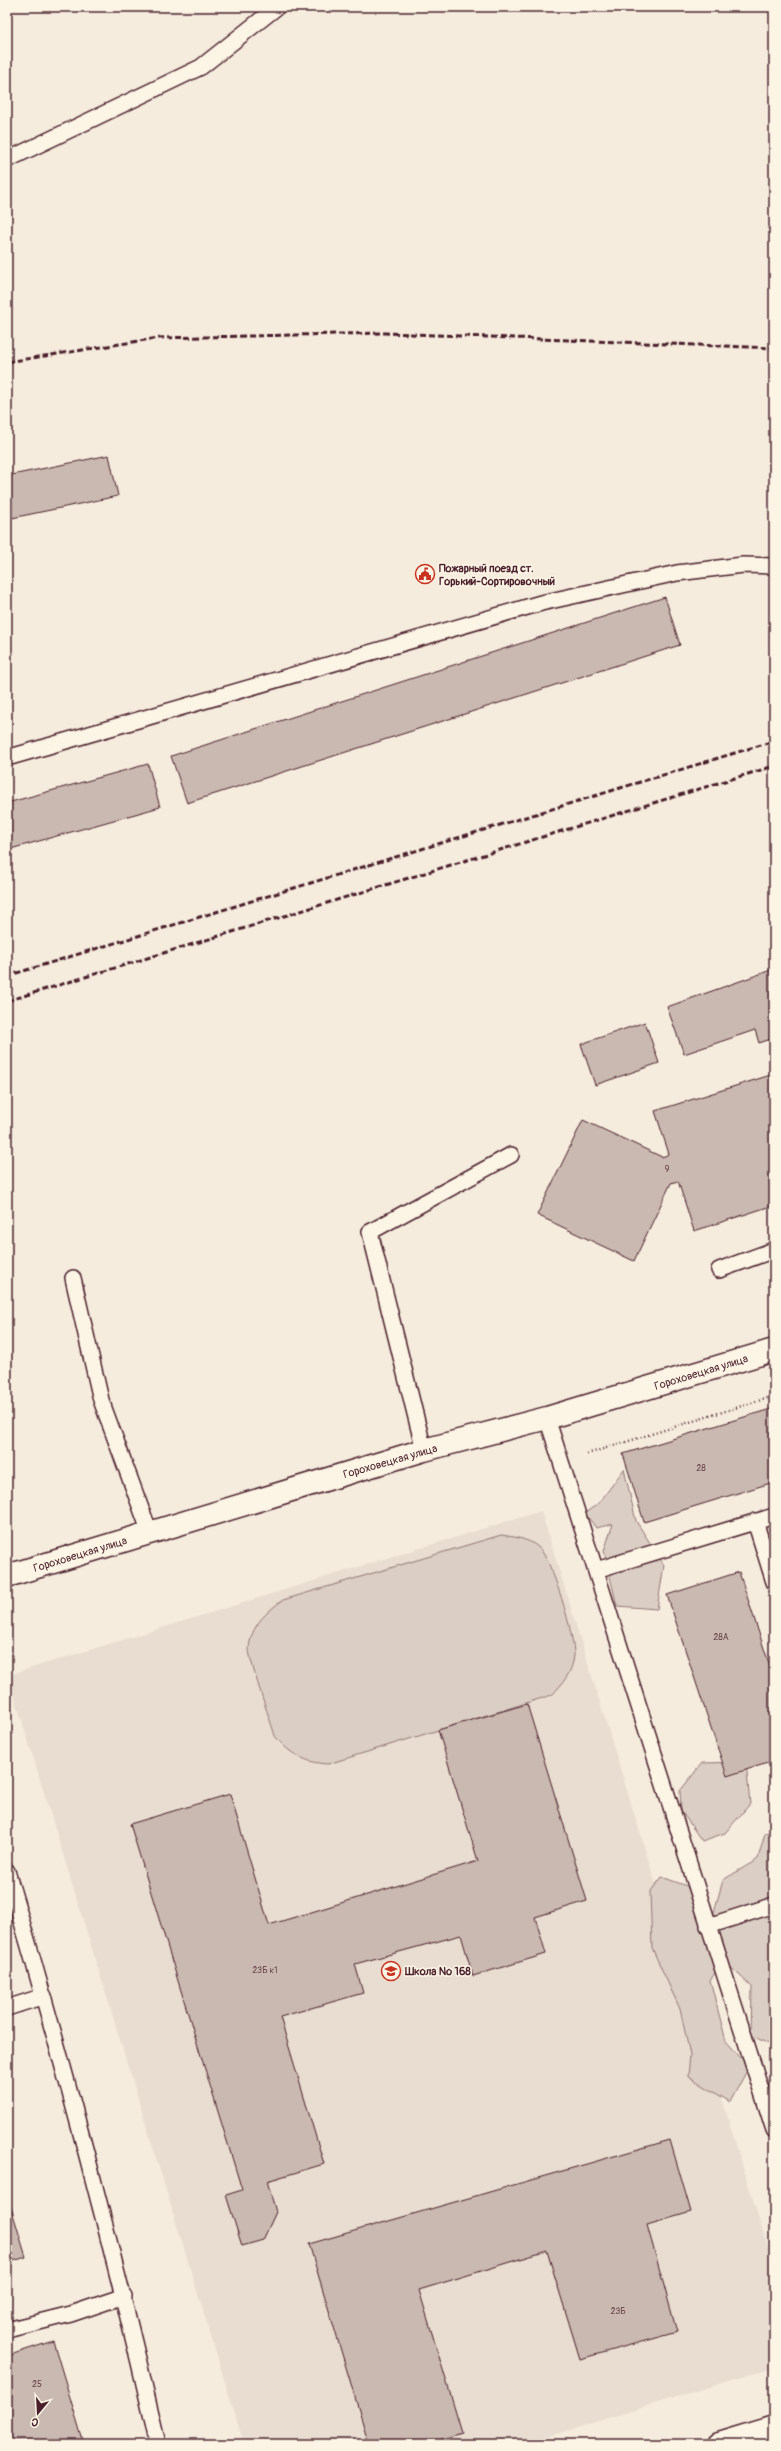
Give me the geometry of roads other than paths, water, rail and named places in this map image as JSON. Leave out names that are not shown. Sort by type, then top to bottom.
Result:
[{"type":"street","name":"Гороховецкая улица","points":[[7,1576],[424,1450],[546,1418],[774,1350]]},
{"type":"street","points":[[718,2444],[774,2427]]},
{"type":"lane","points":[[7,160],[201,67],[277,7]]},
{"type":"lane","points":[[7,758],[541,603],[677,573],[743,565],[774,566]]},
{"type":"lane","points":[[424,1450],[370,1232],[511,1155]]},
{"type":"lane","points":[[719,1270],[774,1250]]},
{"type":"lane","points":[[73,1278],[101,1400],[150,1533]]},
{"type":"lane","points":[[546,1418],[596,1570],[774,2130]]},
{"type":"lane","points":[[596,1570],[774,1516]]},
{"type":"lane","points":[[755,1521],[774,1582]]},
{"type":"lane","points":[[7,1871],[44,1996],[124,2296],[158,2444]]},
{"type":"lane","points":[[708,1926],[774,1905]]},
{"type":"lane","points":[[7,2008],[44,1996]]},
{"type":"lane","points":[[7,2330],[71,2314],[124,2296]]},
{"type":"railway","points":[[7,362],[158,338],[385,333],[774,348]]},
{"type":"railway","points":[[7,976],[774,741]]},
{"type":"railway","points":[[7,1001],[774,766]]},
{"type":"place","name":"Пожарный поезд ст. Горький-Сортировочный","points":[[425,574]]},
{"type":"place","name":"Школа № 168","points":[[391,1971]]}]
